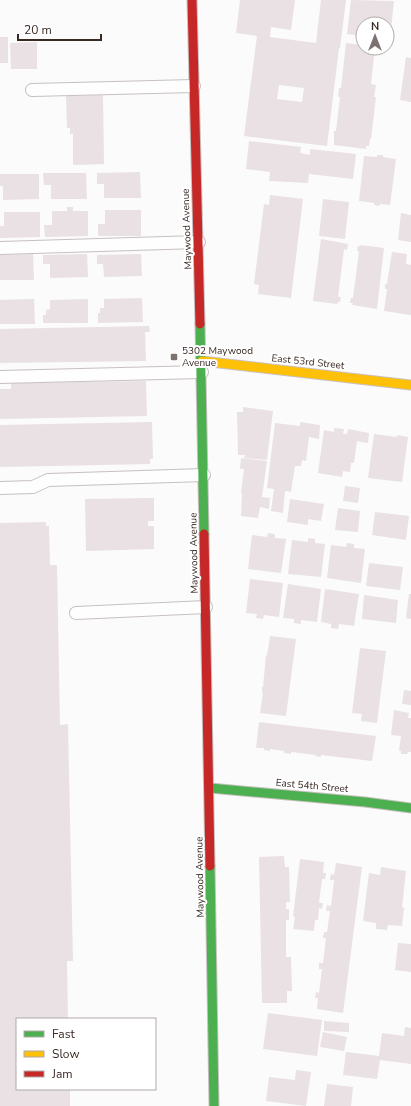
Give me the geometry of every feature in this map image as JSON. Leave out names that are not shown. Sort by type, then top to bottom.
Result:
[{"type":"street","name":"Maywood Avenue","points":[[192,0],[202,367],[214,1106]]},
{"type":"street","name":"East 53rd Street","points":[[202,367],[411,385]]},
{"type":"street","name":"East 54th Street","points":[[210,788],[365,802],[411,808]]},
{"type":"lane","points":[[32,90],[194,86]]},
{"type":"lane","points":[[0,248],[198,242]]},
{"type":"lane","points":[[0,377],[202,367]]},
{"type":"lane","points":[[0,488],[33,487],[48,480],[204,475]]},
{"type":"lane","points":[[76,613],[206,607]]},
{"type":"building","points":[[240,0],[295,0],[291,30],[271,27],[270,37],[316,43],[321,0],[346,0],[327,146],[244,136],[257,36],[236,33]],"holes":[[[279,85],[304,88],[302,102],[277,99]]]},
{"type":"building","points":[[351,0],[394,1],[392,16],[355,16],[355,35],[347,34]]},
{"type":"building","points":[[0,37],[8,37],[8,63],[0,63]]},
{"type":"building","points":[[37,42],[37,69],[11,69],[10,43]]},
{"type":"building","points":[[346,43],[355,44],[355,56],[374,56],[371,84],[376,85],[374,97],[376,97],[371,139],[370,138],[369,146],[366,146],[366,149],[334,145],[334,131],[336,131],[340,97],[338,97],[339,88],[341,88]]},
{"type":"building","points":[[406,57],[411,58],[411,102],[400,100]]},
{"type":"building","points":[[103,95],[104,164],[73,165],[73,134],[70,134],[70,128],[67,128],[66,96]]},
{"type":"building","points":[[249,141],[301,147],[300,153],[310,155],[310,149],[356,154],[353,179],[309,174],[308,183],[269,181],[270,172],[246,169]]},
{"type":"building","points":[[377,155],[383,155],[383,157],[396,159],[390,205],[380,204],[379,206],[374,205],[374,203],[359,201],[364,156],[377,157]]},
{"type":"building","points":[[140,172],[141,198],[104,198],[104,184],[97,184],[97,173]]},
{"type":"building","points":[[43,173],[86,173],[87,199],[51,199],[51,185],[44,185]]},
{"type":"building","points":[[0,174],[39,174],[39,199],[3,200],[3,186],[0,186]]},
{"type":"building","points":[[270,195],[303,199],[291,298],[258,294],[259,285],[254,284],[264,204],[269,205]]},
{"type":"building","points":[[323,199],[349,202],[345,239],[319,236]]},
{"type":"building","points":[[67,207],[73,207],[73,211],[88,211],[88,236],[45,237],[44,225],[52,225],[52,211],[67,211]]},
{"type":"building","points":[[105,210],[141,210],[141,236],[98,236],[98,224],[105,224]]},
{"type":"building","points":[[4,212],[40,212],[40,237],[0,238],[0,226],[4,226]]},
{"type":"building","points":[[401,213],[411,215],[411,242],[398,240]]},
{"type":"building","points":[[321,239],[348,244],[347,250],[344,249],[338,297],[341,297],[340,302],[337,304],[313,301]]},
{"type":"building","points":[[361,245],[384,248],[377,309],[352,305],[353,303],[350,303],[351,298],[353,298],[359,251],[357,251],[358,246]]},
{"type":"building","points":[[392,252],[407,254],[406,264],[411,265],[411,315],[384,311],[387,289],[385,289],[385,284],[387,284]]},
{"type":"building","points":[[33,254],[34,280],[0,280],[0,255]]},
{"type":"building","points":[[87,254],[88,277],[50,278],[50,264],[43,264],[43,255]]},
{"type":"building","points":[[141,254],[142,276],[104,277],[103,264],[97,264],[97,255]]},
{"type":"building","points":[[142,298],[143,322],[98,323],[98,313],[100,313],[100,308],[104,308],[104,299]]},
{"type":"building","points":[[34,299],[35,324],[0,324],[0,300]]},
{"type":"building","points":[[88,299],[88,323],[43,323],[43,315],[46,315],[46,310],[50,309],[50,300]]},
{"type":"building","points":[[149,326],[150,332],[145,332],[146,361],[0,363],[0,329]]},
{"type":"building","points":[[146,381],[147,416],[0,419],[0,389],[11,389],[11,383]]},
{"type":"building","points":[[243,407],[273,411],[267,460],[244,458],[245,455],[238,455],[237,412],[243,412]]},
{"type":"building","points":[[152,422],[153,459],[150,459],[150,464],[0,467],[0,425]]},
{"type":"building","points":[[300,422],[320,425],[319,439],[309,437],[306,461],[302,460],[301,466],[295,466],[291,492],[285,491],[283,513],[271,511],[274,489],[267,488],[275,423],[300,426]]},
{"type":"building","points":[[334,428],[344,429],[343,434],[347,434],[348,429],[369,433],[368,443],[357,441],[354,463],[351,463],[350,472],[343,471],[342,477],[318,473],[324,430],[334,432]]},
{"type":"building","points":[[374,434],[408,437],[402,482],[368,478]]},
{"type":"building","points":[[241,458],[267,461],[262,497],[270,498],[269,509],[260,507],[258,518],[241,516],[241,492],[244,469],[240,469]]},
{"type":"building","points":[[345,486],[360,488],[358,503],[343,501]]},
{"type":"building","points":[[154,498],[154,521],[148,521],[148,526],[154,526],[154,549],[86,551],[85,499]]},
{"type":"building","points":[[290,499],[324,504],[321,521],[308,519],[308,525],[287,522]]},
{"type":"building","points":[[338,508],[360,511],[358,532],[335,530]]},
{"type":"building","points":[[375,512],[409,516],[406,540],[372,535]]},
{"type":"building","points":[[46,522],[46,526],[49,526],[50,565],[57,565],[60,725],[68,724],[73,961],[67,961],[68,1018],[16,1018],[16,1090],[70,1090],[70,1106],[0,1106],[0,523]]},
{"type":"building","points":[[268,533],[275,534],[275,538],[286,539],[281,573],[248,569],[252,535],[267,537]]},
{"type":"building","points":[[308,538],[315,539],[315,543],[325,544],[321,577],[288,574],[292,540],[308,542]]},
{"type":"building","points":[[347,543],[354,544],[354,548],[365,549],[361,583],[327,578],[331,545],[346,547]]},
{"type":"building","points":[[369,563],[403,567],[400,590],[366,586]]},
{"type":"building","points":[[250,579],[283,583],[279,617],[264,615],[263,619],[256,618],[257,614],[246,613]]},
{"type":"building","points":[[288,584],[321,589],[317,622],[301,620],[301,624],[294,623],[294,619],[283,618]]},
{"type":"building","points":[[325,589],[359,594],[354,626],[339,624],[338,629],[331,628],[331,624],[321,622]]},
{"type":"building","points":[[409,594],[411,594],[411,619],[406,618]]},
{"type":"building","points":[[364,595],[398,600],[396,623],[362,619]]},
{"type":"building","points":[[270,636],[296,639],[286,716],[260,713],[266,655],[267,656]]},
{"type":"building","points":[[360,648],[386,651],[377,723],[361,721],[362,714],[352,713]]},
{"type":"building","points":[[404,690],[411,691],[411,705],[402,704]]},
{"type":"building","points":[[394,710],[409,713],[408,718],[411,718],[411,752],[408,752],[407,754],[401,754],[401,751],[399,751],[401,736],[391,735]]},
{"type":"building","points":[[259,722],[376,736],[372,761],[321,755],[321,757],[291,752],[291,754],[284,753],[284,751],[270,749],[270,751],[264,750],[264,748],[256,748]]},
{"type":"building","points":[[284,856],[285,867],[289,867],[290,902],[286,902],[286,909],[289,909],[289,920],[286,920],[286,957],[291,957],[292,991],[287,991],[287,1003],[262,1003],[259,857]]},
{"type":"building","points":[[300,859],[324,862],[323,873],[326,873],[325,879],[322,879],[319,903],[323,903],[322,909],[319,908],[318,920],[315,920],[314,931],[293,929],[295,917],[293,916]]},
{"type":"building","points":[[336,863],[362,867],[343,1013],[317,1009],[318,998],[315,998],[316,992],[319,993],[322,969],[319,969],[319,963],[323,963],[326,938],[323,938],[324,932],[327,932],[330,911],[326,911],[327,905],[331,906],[334,880],[330,880],[331,874],[334,875]]},
{"type":"building","points":[[381,867],[406,871],[402,907],[404,908],[402,926],[388,925],[387,930],[376,929],[376,923],[363,921],[369,873],[380,875]]},
{"type":"building","points":[[398,943],[411,944],[411,972],[395,970]]},
{"type":"building","points":[[268,1013],[322,1020],[317,1056],[263,1049]]},
{"type":"building","points":[[324,1021],[349,1023],[349,1032],[324,1031]]},
{"type":"building","points":[[405,1027],[411,1028],[411,1064],[380,1060],[377,1079],[343,1075],[346,1052],[379,1056],[382,1033],[404,1036]]},
{"type":"building","points":[[323,1032],[347,1037],[344,1051],[320,1047]]},
{"type":"building","points":[[296,1070],[311,1072],[306,1106],[266,1101],[269,1077],[295,1080]]},
{"type":"building","points":[[327,1084],[353,1087],[351,1106],[324,1106]]},
{"type":"traffic: fast","points":[[200,324],[204,534]]},
{"type":"traffic: fast","points":[[210,788],[365,802],[411,808]]},
{"type":"traffic: fast","points":[[210,866],[214,1106]]},
{"type":"traffic: slow","points":[[202,361],[411,385]]},
{"type":"traffic: jam","points":[[192,0],[200,324]]},
{"type":"traffic: jam","points":[[204,534],[210,866]]},
{"type":"place","name":"5302 Maywood Avenue","points":[[174,357]]}]
